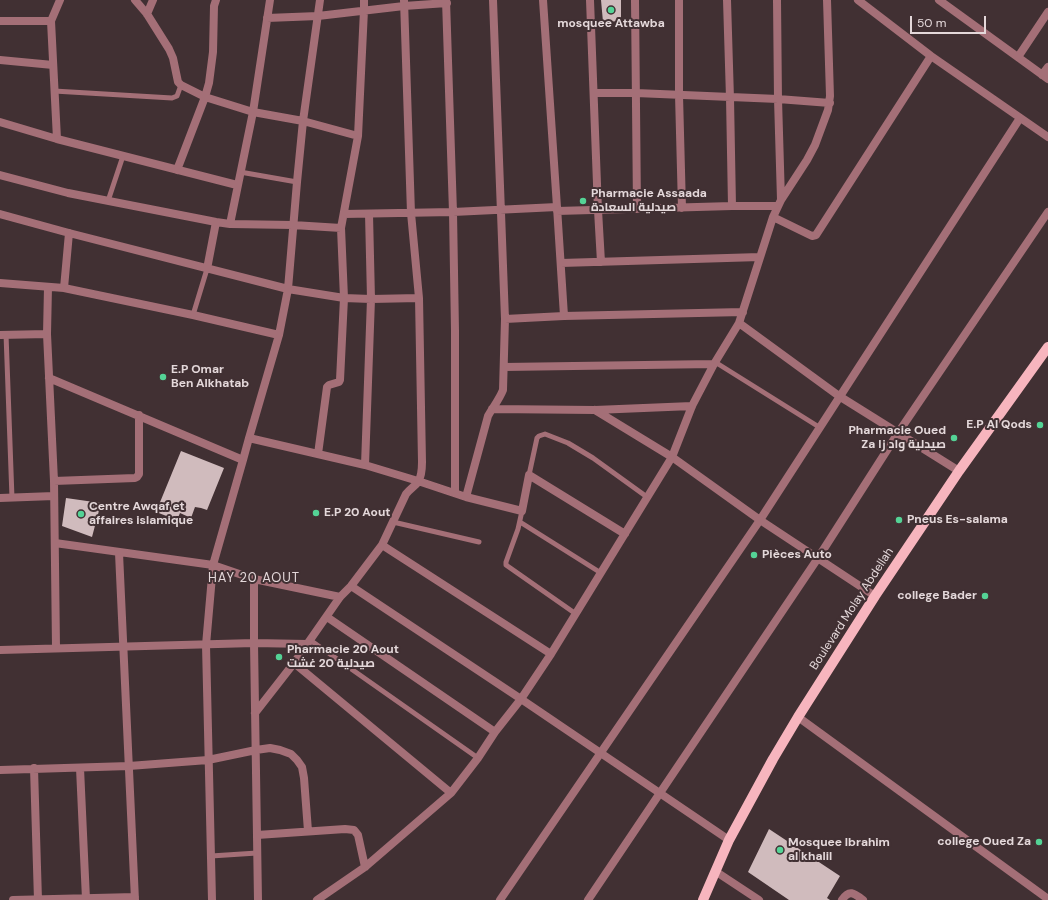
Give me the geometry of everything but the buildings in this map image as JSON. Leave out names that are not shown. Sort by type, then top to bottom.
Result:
[{"type":"main road","name":"Boulevard Molay Abdellah","points":[[703,900],[729,840],[772,759],[798,716],[875,596],[959,471],[1048,347]]},
{"type":"street","points":[[57,139],[51,21],[60,0]]},
{"type":"street","points":[[136,0],[147,14],[169,49],[178,82],[181,85],[205,97],[253,112],[303,121],[358,136]]},
{"type":"street","points":[[147,14],[153,0]]},
{"type":"street","points":[[177,170],[209,83],[212,66],[214,6],[216,0]]},
{"type":"street","points":[[230,224],[253,112],[266,18],[270,0]]},
{"type":"street","points":[[212,900],[206,645],[213,565],[279,335],[288,289],[303,121],[320,0]]},
{"type":"street","points":[[318,454],[327,386],[340,380],[344,298],[341,228],[358,136],[364,0]]},
{"type":"street","points":[[466,497],[486,423],[503,390],[505,319],[493,0]]},
{"type":"street","points":[[543,0],[564,316]]},
{"type":"street","points":[[590,0],[601,262]]},
{"type":"street","points":[[635,0],[638,209]]},
{"type":"street","points":[[680,0],[679,95],[682,208]]},
{"type":"street","points":[[727,0],[732,206]]},
{"type":"street","points":[[777,0],[780,203]]},
{"type":"street","points":[[317,900],[365,867],[451,793],[521,699],[551,654],[672,458],[692,406],[715,363],[740,323],[742,312],[773,217],[815,145],[830,103],[827,0]]},
{"type":"street","points":[[858,0],[931,56],[1048,137]]},
{"type":"street","points":[[939,0],[1045,77],[1048,66]]},
{"type":"street","points":[[266,18],[318,16],[404,3],[446,1],[453,212],[455,493]]},
{"type":"street","points":[[255,713],[294,663],[340,597],[351,586],[382,544],[406,494],[418,481],[422,471],[419,298],[411,212],[404,3]]},
{"type":"street","points":[[1018,57],[1048,12]]},
{"type":"street","points":[[0,21],[51,21]]},
{"type":"street","points":[[773,217],[812,236],[816,235],[931,56]]},
{"type":"street","points":[[0,60],[53,65]]},
{"type":"street","points":[[594,93],[636,93],[778,99],[830,103]]},
{"type":"street","points":[[500,900],[760,520],[1020,118]]},
{"type":"street","points":[[0,122],[57,139],[237,185]]},
{"type":"street","points":[[0,175],[68,193],[216,222],[230,224],[294,225],[341,228]]},
{"type":"street","points":[[344,214],[557,209],[598,210],[682,208],[780,203]]},
{"type":"street","points":[[588,900],[818,558],[898,433],[1048,212]]},
{"type":"street","points":[[0,214],[288,289],[344,298],[419,298]]},
{"type":"street","points":[[364,465],[371,299],[369,214]]},
{"type":"street","points":[[207,268],[216,222]]},
{"type":"street","points":[[64,288],[69,233]]},
{"type":"street","points":[[561,264],[760,258]]},
{"type":"street","points":[[0,283],[64,288],[279,335]]},
{"type":"street","points":[[48,287],[47,334],[54,482],[56,648]]},
{"type":"street","points":[[505,319],[564,316],[742,312]]},
{"type":"street","points":[[740,323],[839,396],[959,471]]},
{"type":"street","points":[[3,334],[47,334]]},
{"type":"street","points":[[504,367],[715,363]]},
{"type":"street","points":[[49,378],[244,460]]},
{"type":"street","points":[[492,409],[594,410],[692,406]]},
{"type":"street","points":[[594,410],[672,458],[760,520],[875,596]]},
{"type":"street","points":[[54,482],[137,477],[139,474],[139,415]]},
{"type":"street","points":[[249,438],[364,465],[466,497],[522,512],[529,475],[624,534]]},
{"type":"street","points":[[0,498],[54,496]]},
{"type":"street","points":[[55,543],[213,565],[254,579],[340,597]]},
{"type":"street","points":[[382,544],[551,654]]},
{"type":"street","points":[[13,900],[135,899],[119,552]]},
{"type":"street","points":[[254,579],[258,900]]},
{"type":"street","points":[[351,586],[601,752],[729,840]]},
{"type":"street","points":[[327,617],[495,732]]},
{"type":"street","points":[[0,650],[308,642]]},
{"type":"street","points":[[294,663],[451,793]]},
{"type":"street","points":[[798,716],[1048,899]]},
{"type":"street","points":[[0,770],[129,766],[208,760],[270,748],[291,754],[302,767],[308,831]]},
{"type":"street","points":[[34,768],[38,900]]},
{"type":"street","points":[[80,768],[86,899]]},
{"type":"street","points":[[257,835],[345,828],[354,830],[358,835],[365,867]]},
{"type":"street","points":[[715,871],[759,900]]},
{"type":"street","points":[[842,900],[845,894],[849,893],[855,894],[863,900]]},
{"type":"lane","points":[[54,91],[172,98],[177,96],[181,85]]},
{"type":"lane","points":[[108,201],[123,156]]},
{"type":"lane","points":[[240,172],[297,182]]},
{"type":"lane","points":[[193,315],[207,268]]},
{"type":"lane","points":[[3,334],[12,498]]},
{"type":"lane","points":[[715,363],[819,427]]},
{"type":"lane","points":[[529,475],[537,438],[546,434],[568,443],[593,458],[648,497]]},
{"type":"lane","points":[[522,512],[506,565],[576,614]]},
{"type":"lane","points":[[393,522],[479,542]]},
{"type":"lane","points":[[520,522],[601,573]]},
{"type":"lane","points":[[308,642],[478,758]]},
{"type":"lane","points":[[211,856],[257,853]]},
{"type":"place","name":"mosquee Attawba","points":[[611,10]]},
{"type":"place","name":"Pharmacie Assaada صيدلية السعادة","points":[[583,201]]},
{"type":"place","name":"E.P Omar Ben Alkhatab","points":[[163,377]]},
{"type":"place","name":"E.P Al Qods","points":[[1040,425]]},
{"type":"place","name":"Pharmacie Oued Za صيدلية واد زا","points":[[954,438]]},
{"type":"place","name":"E.P 20 Aout","points":[[316,513]]},
{"type":"place","name":"Centre Awqaf et affaires islamique","points":[[81,514]]},
{"type":"place","name":"Pneus Es-salama","points":[[899,520]]},
{"type":"place","name":"Pièces Auto","points":[[754,555]]},
{"type":"place","name":"college Bader","points":[[985,596]]},
{"type":"place","name":"Pharmacie 20 Aout صيدلية 20 غشت","points":[[279,657]]},
{"type":"place","name":"college Oued Za","points":[[1039,842]]},
{"type":"place","name":"Mosquee Ibrahim al khalil","points":[[780,850]]},
{"type":"district","name":"HAY 20 AOUT","points":[[254,579]]}]
